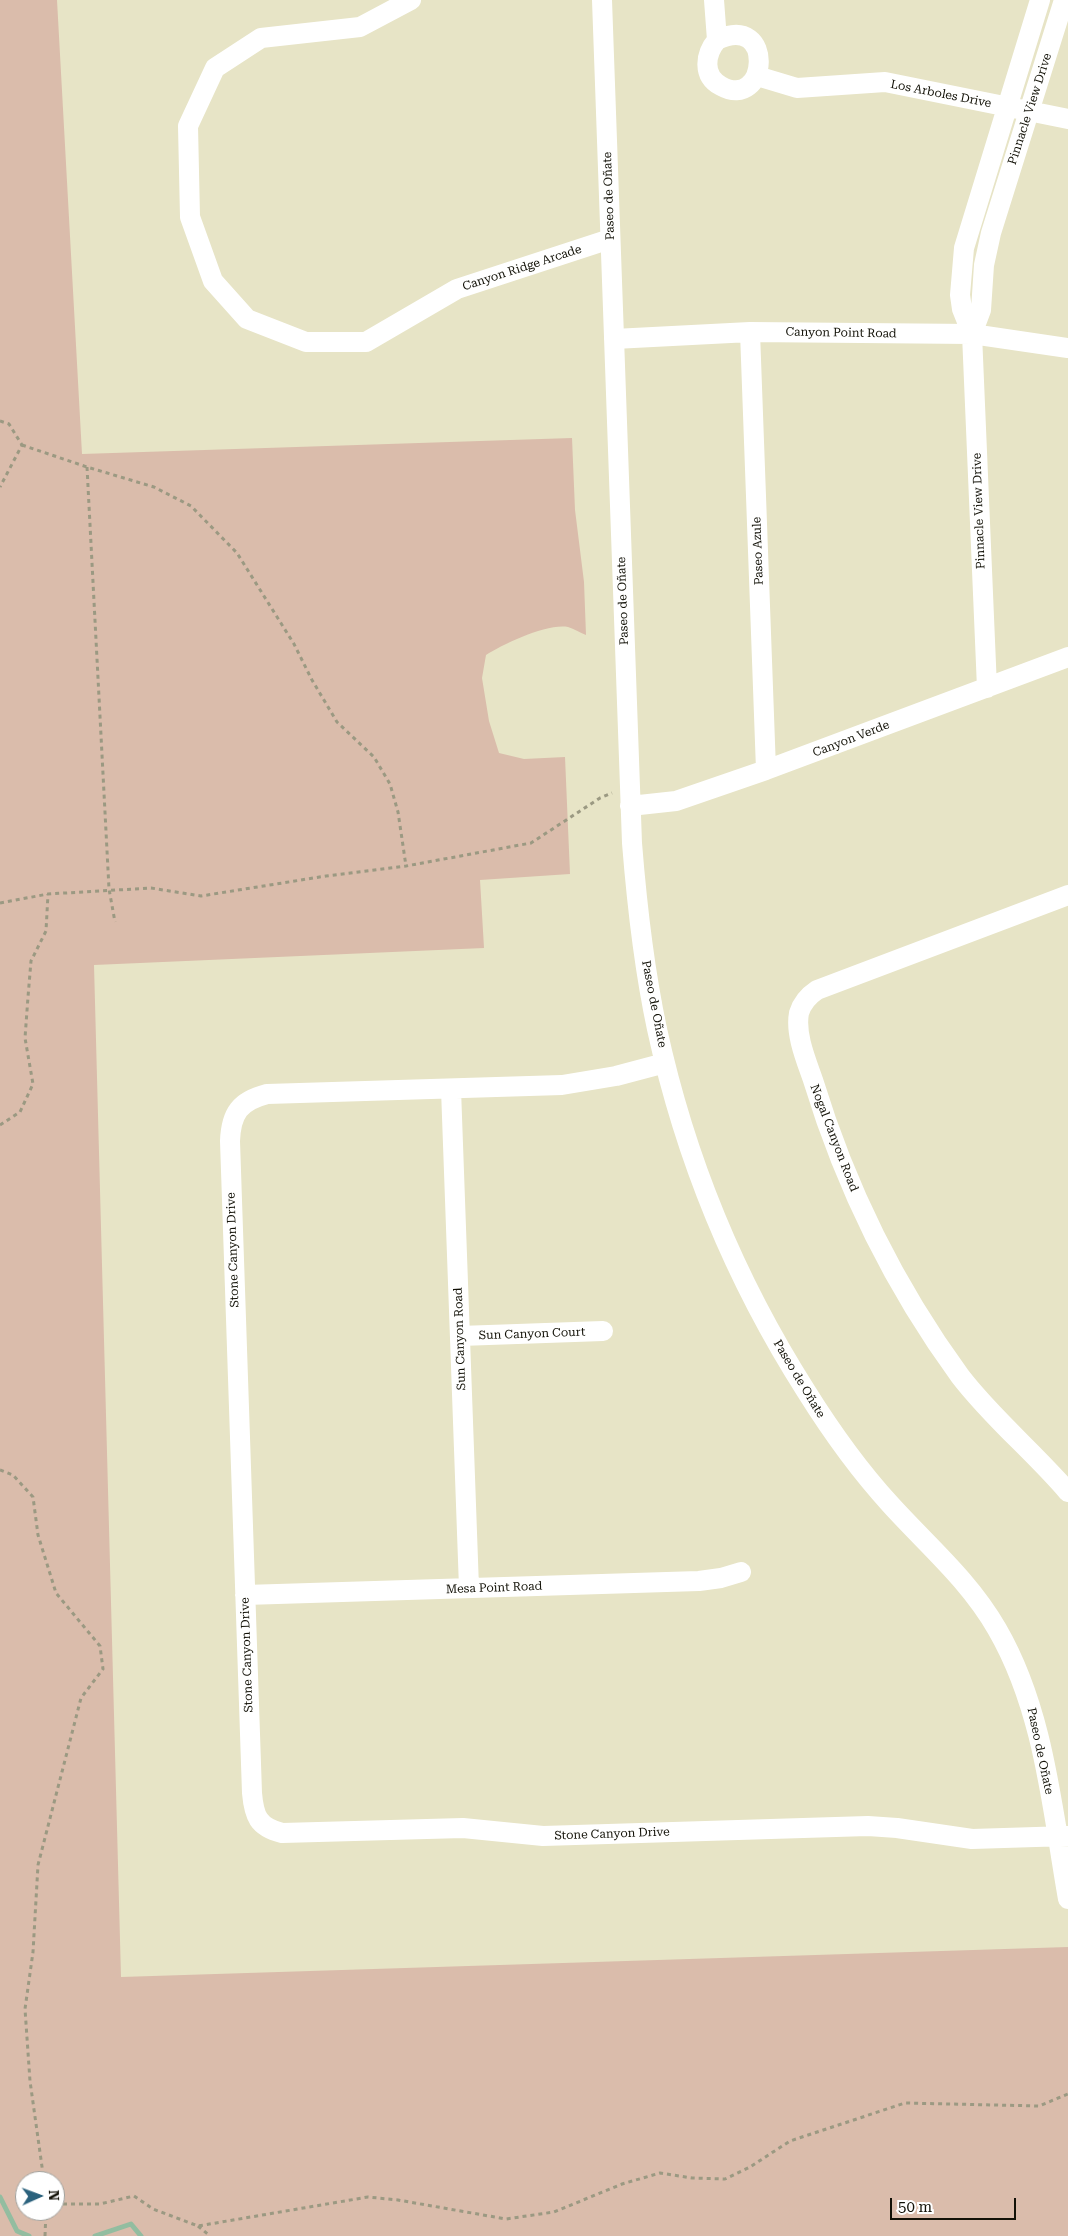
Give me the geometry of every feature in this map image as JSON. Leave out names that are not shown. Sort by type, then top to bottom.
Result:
[{"type":"street","name":"Canyon Ridge Arcade","points":[[412,0],[360,27],[261,38],[215,68],[188,126],[190,217],[212,281],[247,319],[306,342],[366,342],[457,289],[610,239]]},
{"type":"street","name":"Paseo de Oñate","points":[[602,0],[630,806],[642,940],[652,1002],[666,1063],[685,1132],[717,1219],[742,1276],[788,1362],[851,1458],[890,1505],[970,1588],[996,1626],[1008,1649],[1026,1693],[1038,1731],[1063,1836],[1068,1899]]},
{"type":"street","points":[[714,0],[717,40]]},
{"type":"street","name":"Pinnacle View Drive","points":[[986,688],[972,334],[962,309],[960,295],[964,248],[1040,0]]},
{"type":"street","name":"Pinnacle View Drive","points":[[972,334],[981,310],[984,265],[991,233],[1064,0]]},
{"type":"street","points":[[737,35],[747,39],[755,46],[760,55],[761,66],[757,76],[750,84],[741,89],[730,89],[720,86],[712,79],[707,69],[707,58],[710,48],[717,40],[737,35]]},
{"type":"street","name":"Los Arboles Drive","points":[[757,76],[797,88],[885,82],[1068,119]]},
{"type":"street","name":"Canyon Point Road","points":[[614,339],[750,332],[972,334],[1068,348]]},
{"type":"street","name":"Paseo Azule","points":[[750,332],[766,770]]},
{"type":"street","name":"Canyon Verde","points":[[630,806],[676,801],[766,770],[1068,657]]},
{"type":"street","name":"Nogal Canyon Road","points":[[1068,895],[824,987],[810,994],[805,1000],[801,1007],[798,1023],[817,1095],[846,1172],[873,1232],[912,1304],[945,1354],[978,1398],[1068,1492]]},
{"type":"street","name":"Stone Canyon Drive","points":[[666,1063],[579,1083],[452,1089],[267,1094],[246,1101],[238,1109],[234,1118],[230,1141],[245,1595],[253,1805],[262,1825],[271,1830],[297,1833],[463,1828],[543,1836],[868,1826],[897,1828],[972,1839],[1063,1836]]},
{"type":"street","name":"Sun Canyon Road","points":[[452,1089],[469,1588]]},
{"type":"street","name":"Sun Canyon Court","points":[[460,1336],[603,1332]]},
{"type":"street","name":"Mesa Point Road","points":[[245,1595],[699,1581],[721,1578],[741,1572]]},
{"type":"path","points":[[0,421],[9,424],[22,445],[87,468],[154,487],[191,506],[238,553],[294,644],[312,680],[337,722],[374,757],[390,784],[398,812],[406,866]]},
{"type":"path","points":[[0,487],[22,445]]},
{"type":"path","points":[[87,468],[109,889],[115,922]]},
{"type":"path","points":[[0,903],[48,894],[109,889],[151,888],[201,896],[326,876],[406,866],[531,843],[600,798],[629,786]]},
{"type":"path","points":[[0,1125],[20,1112],[33,1084],[26,1038],[28,997],[32,961],[46,931],[48,894]]},
{"type":"path","points":[[0,1470],[13,1476],[32,1497],[38,1535],[56,1593],[100,1646],[103,1669],[81,1698],[38,1865],[33,1952],[25,2010],[30,2081],[43,2171]]},
{"type":"path","points":[[198,2226],[368,2197],[398,2200],[506,2219],[554,2212],[622,2184],[660,2173],[692,2178],[725,2179],[750,2167],[790,2141],[905,2103],[1039,2106],[1068,2094]]},
{"type":"path","points":[[65,2204],[100,2204],[134,2196],[153,2209],[198,2226],[210,2236]]},
{"type":"path","points":[[45,2236],[46,2221]]},
{"type":"shaded area","points":[[0,0],[57,0],[82,454],[572,438],[575,510],[584,582],[586,635],[568,627],[549,628],[514,640],[486,655],[482,678],[489,721],[499,753],[524,759],[565,757],[570,874],[480,880],[484,948],[94,965],[121,1977],[1068,1947],[1068,2236],[0,2236]]},
{"type":"waterway","points":[[0,2197],[17,2231],[29,2236]]},
{"type":"waterway","points":[[95,2236],[131,2224],[141,2236]]}]
